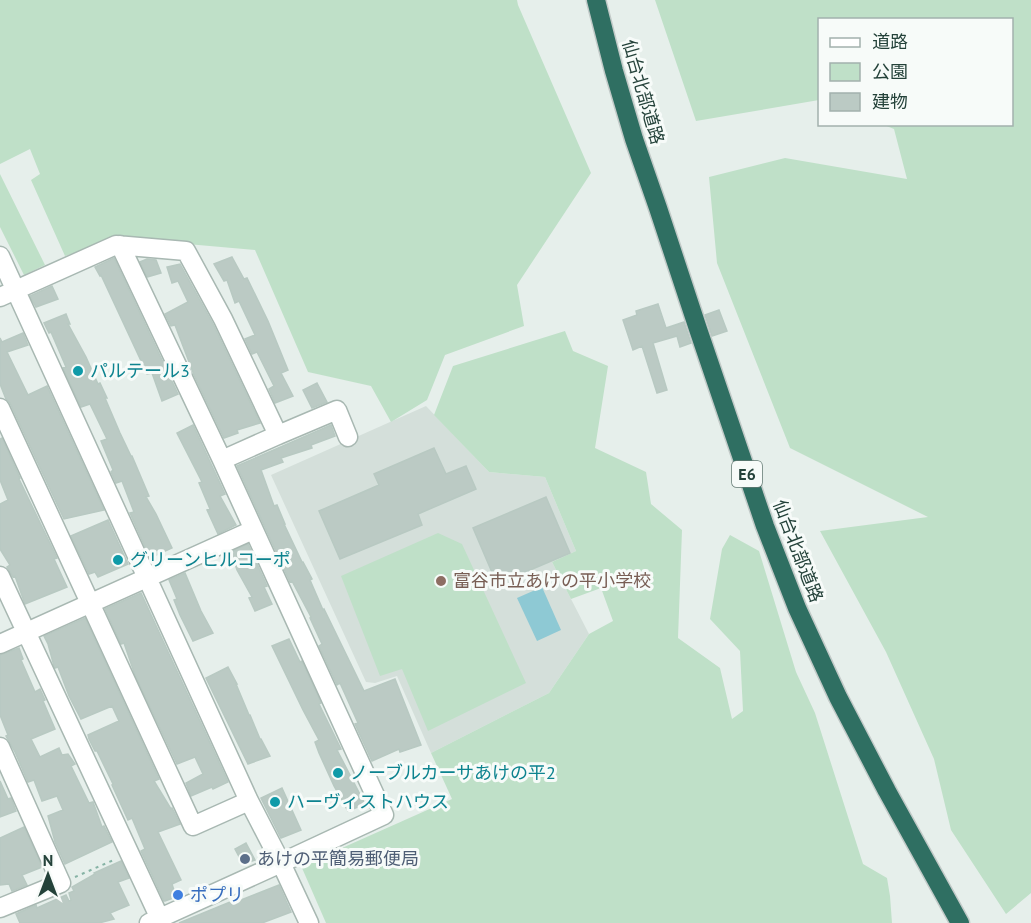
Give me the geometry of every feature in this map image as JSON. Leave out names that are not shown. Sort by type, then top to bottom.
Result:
[{"type":"highway","name":"仙台北部道路","points":[[596,0],[634,140],[765,526],[797,608],[838,697],[886,791],[960,923]]},
{"type":"street","points":[[8,293],[116,245],[186,251],[223,319],[278,435]]},
{"type":"street","points":[[0,576],[129,853],[157,921],[384,815],[222,460],[120,245]]},
{"type":"street","points":[[0,256],[8,293],[147,578],[249,801],[309,923]]},
{"type":"street","points":[[0,408],[193,826],[249,801]]},
{"type":"street","points":[[222,460],[337,410],[348,437]]},
{"type":"street","points":[[0,644],[253,530]]},
{"type":"street","points":[[0,747],[61,883],[0,908]]},
{"type":"street","points":[[0,913],[4,923]]},
{"type":"path","points":[[61,883],[129,853]]},
{"type":"shaded area","name":"富谷市立あけの平小学校","points":[[426,406],[489,472],[545,477],[576,551],[552,562],[589,634],[549,693],[431,753],[397,676],[375,683],[366,682],[271,475]]},
{"type":"green space","points":[[0,0],[517,0],[591,173],[517,285],[524,326],[445,355],[427,400],[391,422],[371,386],[308,372],[255,250],[119,238],[65,256],[31,180],[40,174],[30,149],[0,164]]},
{"type":"green space","points":[[655,0],[1031,0],[1031,893],[1006,914],[951,830],[934,759],[886,652],[820,531],[928,517],[790,448],[717,263],[709,177],[785,158],[907,179],[894,129],[886,126],[1013,126],[1013,18],[818,18],[818,100],[696,121]]},
{"type":"green space","points":[[0,174],[45,265],[24,275],[0,227]]},
{"type":"green space","points":[[565,331],[573,351],[608,366],[595,448],[646,472],[651,504],[682,530],[678,638],[720,668],[732,719],[743,711],[740,651],[710,619],[722,549],[730,535],[759,551],[796,672],[815,713],[863,864],[887,878],[892,923],[326,923],[302,868],[315,860],[452,799],[431,753],[549,693],[589,634],[613,621],[601,588],[571,599],[552,562],[576,551],[545,477],[489,472],[434,415],[453,366]]},
{"type":"green space","points":[[438,533],[462,544],[526,683],[428,731],[402,669],[380,676],[341,576]]},
{"type":"water","points":[[542,587],[561,630],[537,641],[517,598]]},
{"type":"building","points":[[232,257],[244,279],[247,278],[288,370],[281,373],[293,396],[275,403],[269,389],[274,386],[257,352],[252,354],[245,339],[255,335],[239,301],[235,303],[227,280],[224,281],[214,264]]},
{"type":"building","points":[[114,258],[178,394],[162,401],[152,373],[147,374],[141,363],[101,275],[95,267]]},
{"type":"building","points":[[147,259],[156,260],[161,273],[147,277],[140,262]]},
{"type":"building","points":[[180,264],[213,324],[260,423],[237,430],[238,433],[224,438],[194,375],[175,325],[171,326],[165,314],[188,302],[178,281],[172,283],[167,267]]},
{"type":"building","points":[[52,286],[58,299],[36,307],[30,296]]},
{"type":"building","points":[[658,304],[666,328],[684,322],[691,343],[680,347],[677,336],[653,343],[667,390],[657,393],[642,346],[633,350],[623,320],[637,315],[636,311]]},
{"type":"building","points":[[719,310],[727,331],[712,336],[705,315]]},
{"type":"building","points":[[66,314],[70,324],[68,324],[107,398],[105,398],[149,496],[146,497],[172,548],[150,558],[130,513],[134,512],[122,481],[116,483],[111,472],[113,470],[101,441],[107,439],[90,404],[81,407],[63,368],[66,367],[51,332],[49,333],[44,323]]},
{"type":"building","points":[[23,333],[28,345],[7,352],[28,395],[47,386],[104,510],[64,519],[10,403],[6,399],[0,384],[0,338],[2,342]]},
{"type":"building","points":[[317,383],[327,402],[312,408],[303,390]]},
{"type":"building","points":[[193,425],[225,494],[220,496],[236,525],[218,534],[207,510],[210,509],[199,483],[202,482],[177,433]]},
{"type":"building","points":[[331,425],[335,436],[311,445],[312,448],[281,458],[283,462],[261,470],[274,506],[277,505],[312,579],[310,580],[323,610],[364,691],[395,679],[421,745],[400,752],[399,749],[372,761],[340,683],[337,685],[319,646],[322,644],[311,617],[292,581],[290,582],[237,466]]},
{"type":"building","points":[[2,438],[57,558],[54,559],[67,587],[25,604],[15,576],[13,577],[7,567],[10,565],[0,549],[0,504],[8,500],[0,480],[0,439]]},
{"type":"building","points":[[434,448],[446,474],[466,466],[476,489],[418,514],[422,525],[340,559],[319,511],[379,485],[374,474]]},
{"type":"building","points":[[546,497],[570,553],[497,584],[473,528]]},
{"type":"building","points":[[108,520],[128,564],[98,577],[95,572],[89,574],[71,536]]},
{"type":"building","points":[[248,544],[267,586],[264,587],[272,604],[255,611],[249,598],[252,597],[237,570],[231,552]]},
{"type":"building","points":[[185,573],[213,633],[193,641],[174,600],[177,599],[169,580]]},
{"type":"building","points":[[141,593],[228,782],[191,796],[186,783],[203,774],[195,757],[177,764],[135,675],[124,643],[121,644],[105,609]]},
{"type":"building","points":[[85,618],[159,779],[154,781],[180,824],[158,832],[181,880],[172,884],[176,897],[165,901],[141,851],[145,849],[132,818],[128,820],[113,784],[89,739],[88,735],[119,721],[112,706],[81,719],[58,667],[54,666],[44,636]]},
{"type":"building","points":[[289,639],[300,662],[302,661],[321,703],[319,704],[341,749],[337,750],[365,804],[348,811],[319,753],[315,742],[319,740],[272,646]]},
{"type":"building","points":[[19,648],[23,659],[21,660],[35,692],[40,689],[55,729],[31,739],[40,757],[59,748],[62,755],[68,754],[75,764],[71,766],[89,803],[93,802],[102,827],[104,826],[112,842],[65,864],[55,842],[48,816],[63,810],[57,796],[42,801],[34,780],[28,782],[6,736],[8,735],[0,715],[0,655]]},
{"type":"building","points":[[228,667],[270,756],[248,764],[206,678]]},
{"type":"building","points":[[0,781],[16,811],[0,817]]},
{"type":"building","points":[[282,788],[301,830],[281,838],[261,798]]},
{"type":"building","points":[[24,827],[42,867],[22,875],[27,885],[12,891],[9,884],[0,885],[0,838]]},
{"type":"building","points":[[246,843],[255,860],[243,864],[235,849]]},
{"type":"building","points":[[121,861],[129,878],[118,882],[129,905],[110,913],[114,919],[99,923],[20,923],[16,914],[36,905],[37,908],[66,895],[69,901],[71,900],[69,893],[74,891],[72,887],[94,873]]},
{"type":"building","points":[[279,885],[291,912],[262,923],[179,923],[235,900],[236,902]]},
{"type":"place","name":"パルテール3","points":[[78,371]]},
{"type":"place","name":"グリーンヒルコーポ","points":[[118,560]]},
{"type":"place","name":"富谷市立あけの平小学校","points":[[441,581]]},
{"type":"place","name":"ノーブルカーサあけの平2","points":[[338,773]]},
{"type":"place","name":"ハーヴィストハウス","points":[[275,802]]},
{"type":"place","name":"あけの平簡易郵便局","points":[[245,859]]},
{"type":"place","name":"ポプリ","points":[[178,895]]}]
